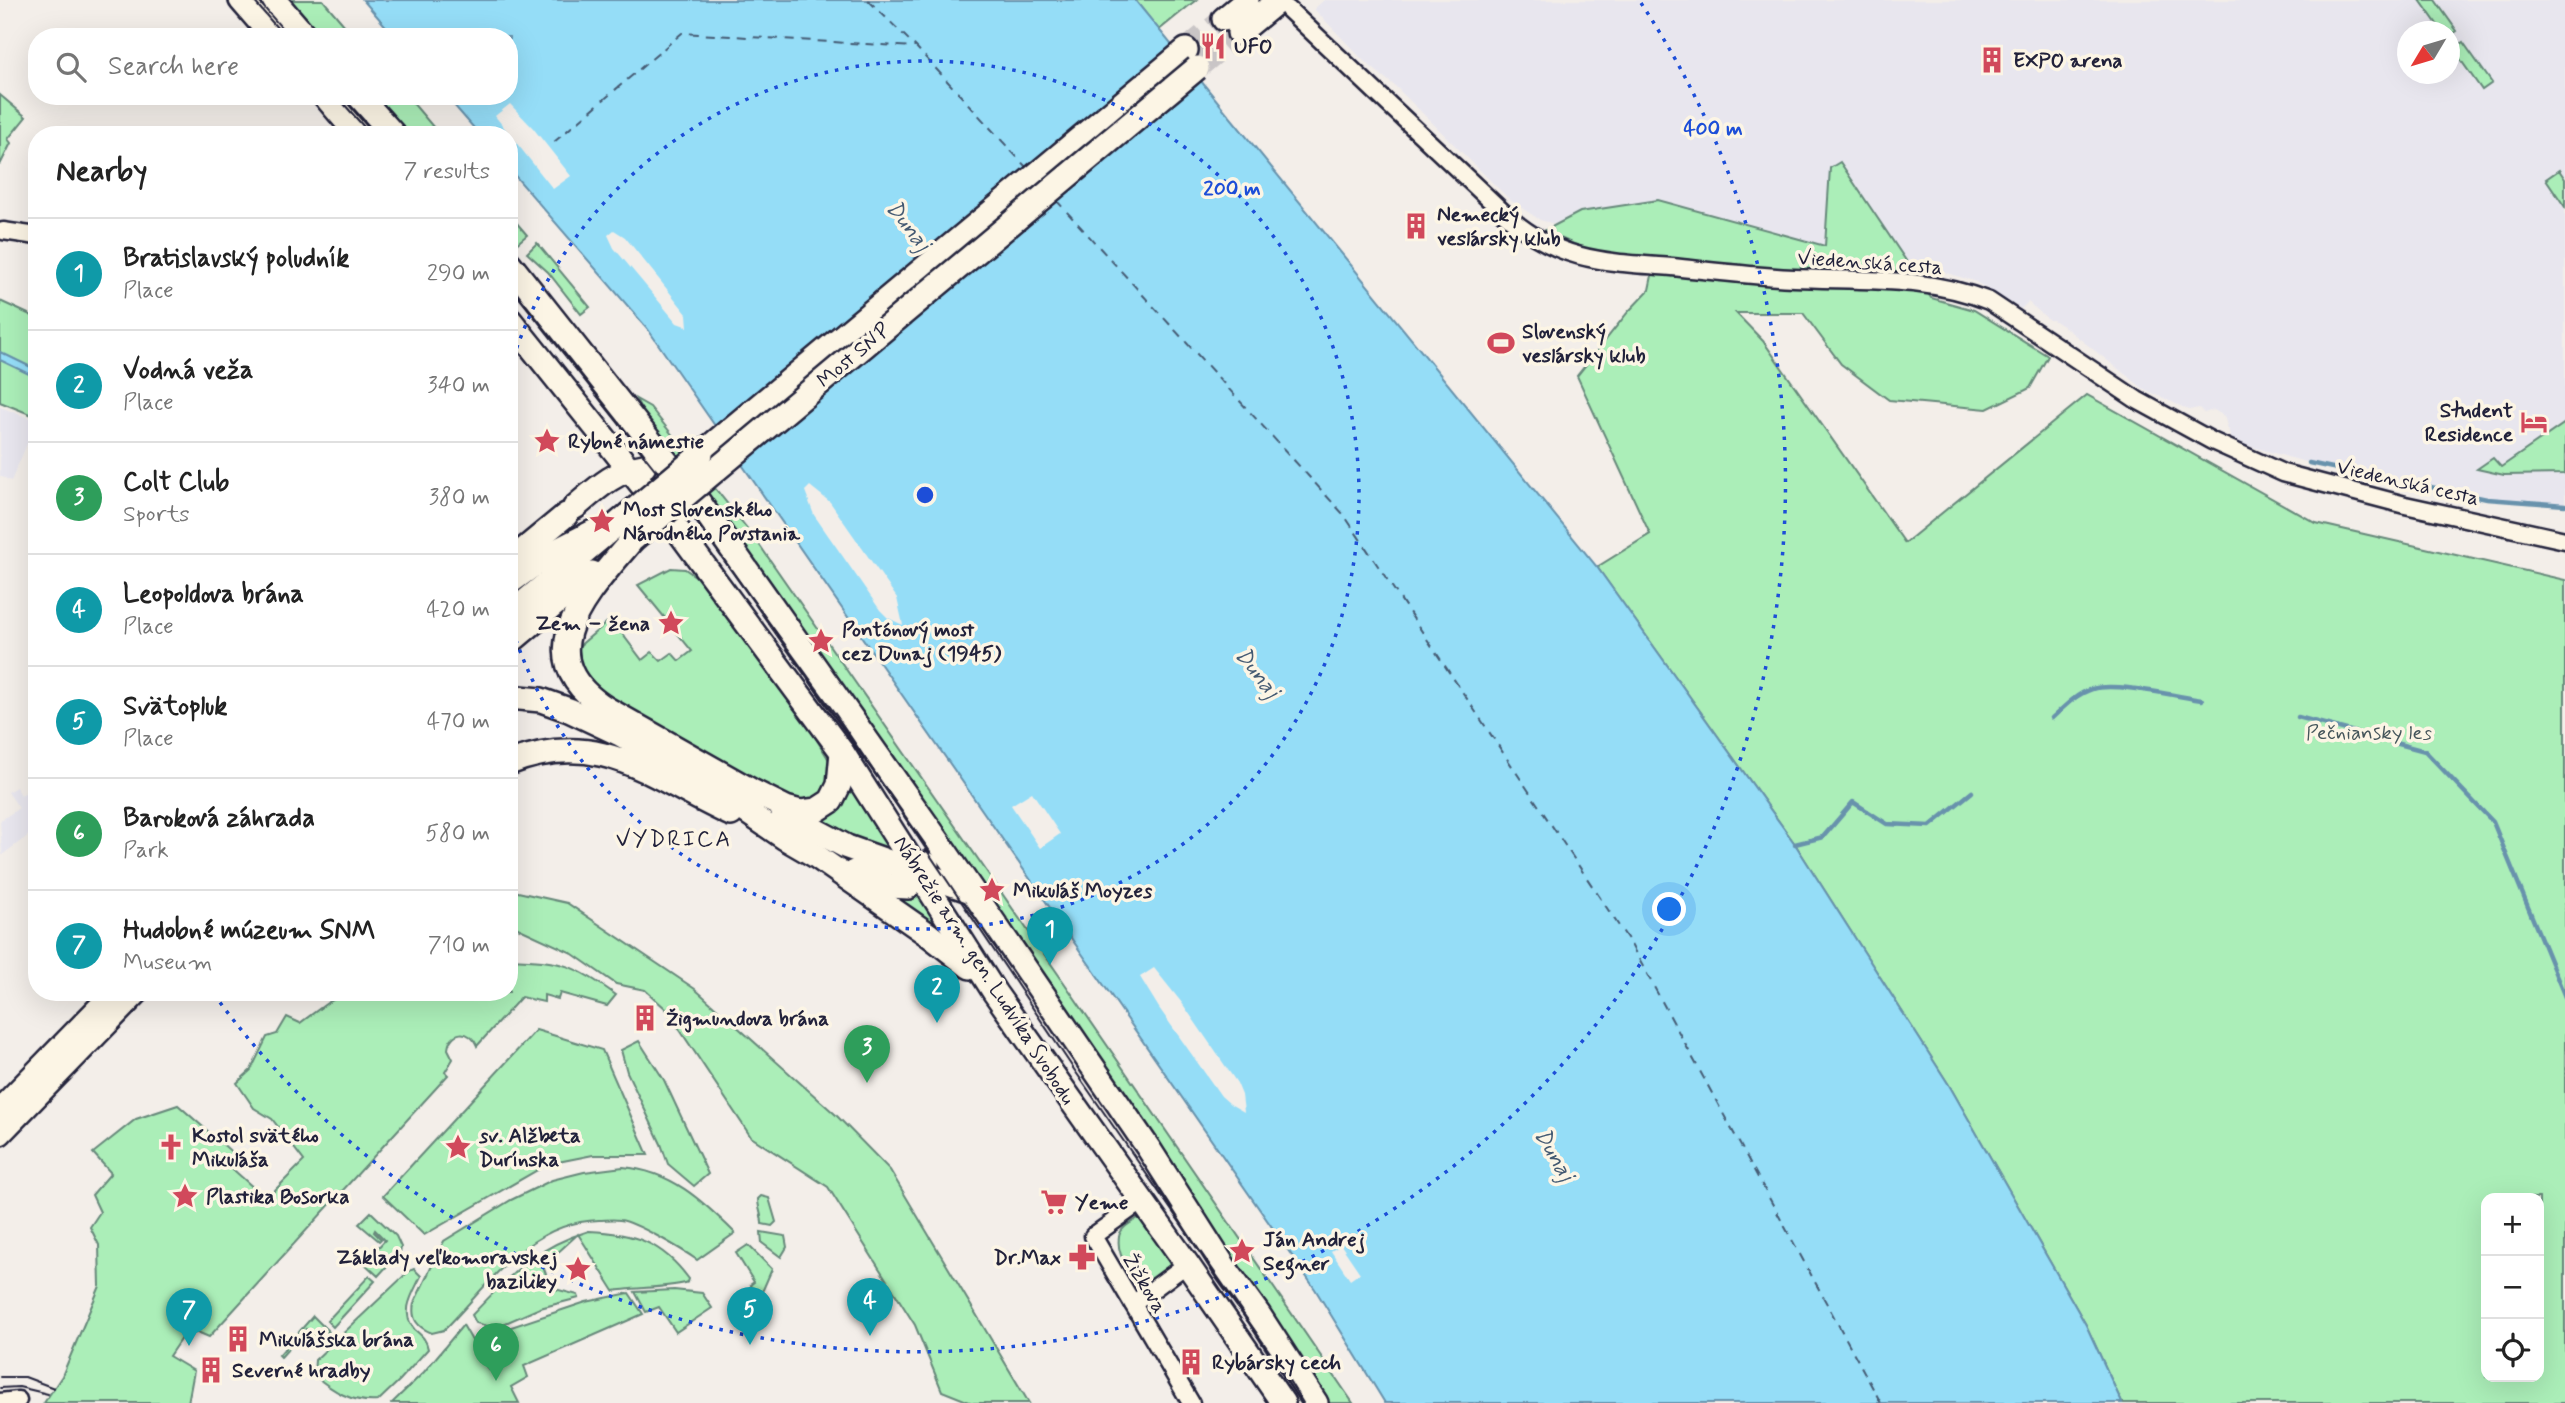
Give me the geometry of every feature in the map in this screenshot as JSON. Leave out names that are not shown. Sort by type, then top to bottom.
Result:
[{"type":"main road","points":[[240,0],[265,28]]},
{"type":"main road","points":[[274,0],[298,28]]},
{"type":"main road","points":[[1247,0],[1232,26],[1284,5]]},
{"type":"main road","name":"Most SNP","points":[[518,607],[628,515],[1191,59],[518,635]]},
{"type":"main road","points":[[332,105],[350,126]]},
{"type":"main road","points":[[367,105],[386,126]]},
{"type":"main road","points":[[518,275],[667,467],[645,466],[636,477],[606,481],[518,554]]},
{"type":"main road","points":[[518,330],[636,477]]},
{"type":"main road","points":[[597,428],[607,458],[606,481]]},
{"type":"main road","name":"Nábrežie arm. gen. Ludvíka Svobodu","points":[[698,501],[936,838],[1149,1149],[1316,1403]]},
{"type":"main road","points":[[518,576],[546,556],[628,515]]},
{"type":"main road","name":"Nábrežie arm. gen. Ludvíka Svobodu","points":[[679,532],[842,752],[995,993],[1188,1264],[1283,1403]]},
{"type":"main road","points":[[632,540],[588,594],[571,624],[568,656],[574,675],[584,689],[607,709],[752,791],[786,808],[801,812],[825,806],[836,794],[842,752]]},
{"type":"main road","points":[[518,698],[541,700],[569,710],[620,734],[706,784],[816,856],[960,957],[995,993]]},
{"type":"main road","points":[[518,760],[557,750],[585,750],[606,754],[634,764],[696,798],[785,838]]},
{"type":"main road","points":[[752,791],[807,828],[837,842],[971,891]]},
{"type":"main road","points":[[816,856],[896,888],[908,887],[931,858],[936,838]]},
{"type":"main road","points":[[0,1110],[106,1001]]},
{"type":"main road","points":[[0,1133],[128,1001]]},
{"type":"street","name":"Viedenská cesta","points":[[1284,5],[1507,216],[1550,246],[1581,257],[1625,263],[1793,278],[1905,282],[1949,287],[1989,301],[2137,400],[2212,441],[2283,473],[2405,505],[2565,540]]},
{"type":"street","points":[[3,230],[28,234]]},
{"type":"street","name":"Viedenská cesta","points":[[2488,522],[2565,529]]},
{"type":"street","name":"Žižkova","points":[[1142,1201],[1093,1236],[1191,1403]]},
{"type":"street","points":[[1133,1304],[1188,1264]]},
{"type":"street","points":[[0,1402],[18,1400]]},
{"type":"shaded area","points":[[1324,0],[2565,0],[2565,505],[2487,499],[2309,463],[2232,441],[2224,416],[2214,410],[2204,413],[2199,408],[2189,410],[2144,389],[2028,302],[2021,309],[1974,281],[1943,272],[1621,253],[1565,240],[1562,226],[1540,220],[1510,200],[1396,87],[1364,61],[1314,9]]},
{"type":"shaded area","points":[[0,407],[28,418],[28,442],[11,481],[0,476]]},
{"type":"shaded area","points":[[16,787],[21,795],[28,791],[28,836],[2,855],[0,821],[19,808],[8,792]]},
{"type":"green space","points":[[283,0],[323,0],[345,26],[343,28],[307,28]]},
{"type":"green space","points":[[1135,0],[1196,0],[1159,30]]},
{"type":"green space","points":[[2420,0],[2435,0],[2450,21],[2435,21]]},
{"type":"green space","points":[[2463,42],[2492,83],[2482,90],[2460,59],[2460,44]]},
{"type":"green space","points":[[0,95],[26,117],[8,139],[11,143],[0,165]]},
{"type":"green space","points":[[376,105],[415,105],[432,126],[394,126]]},
{"type":"green space","name":"Pečniansky les","points":[[1840,162],[1931,298],[1974,310],[2048,356],[2030,388],[1987,409],[1889,400],[1841,364],[1803,313],[1736,313],[1763,341],[1905,543],[2087,395],[2316,523],[2565,580],[2565,1403],[2122,1403],[2086,1325],[1949,1085],[1795,844],[1597,567],[1650,534],[1577,376],[1649,290],[1655,261],[1599,255],[1544,231],[1580,212],[1658,200],[1825,246],[1830,168]]},
{"type":"green space","points":[[2559,170],[2565,179],[2565,207],[2546,179]]},
{"type":"green space","points":[[518,224],[527,235],[518,243]]},
{"type":"green space","points":[[537,243],[590,307],[581,314],[548,272],[527,253]]},
{"type":"green space","points":[[0,301],[28,314],[28,413],[0,402]]},
{"type":"green space","points":[[636,399],[650,407],[754,537],[1353,1403],[1326,1403],[971,869],[771,582],[642,411]]},
{"type":"green space","points":[[2565,423],[2565,474],[2504,475],[2477,469],[2493,458],[2501,467]]},
{"type":"green space","points":[[671,568],[685,569],[705,583],[812,732],[829,760],[830,778],[825,795],[808,805],[778,797],[611,705],[582,672],[578,647],[611,619],[642,660],[652,652],[661,661],[672,653],[679,661],[692,651],[638,585]]},
{"type":"green space","points":[[851,783],[896,851],[874,850],[820,820],[841,808]]},
{"type":"green space","points":[[518,892],[567,903],[695,989],[836,1115],[890,1170],[1029,1403],[972,1403],[942,1391],[915,1325],[828,1187],[751,1137],[666,1009],[645,990],[616,984],[570,952],[518,928]]},
{"type":"green space","points":[[921,893],[946,931],[899,900]]},
{"type":"green space","points":[[518,960],[567,966],[616,995],[607,1006],[560,993],[558,999],[544,995],[544,1002],[521,997],[518,1000]]},
{"type":"green space","points":[[517,1001],[477,1046],[470,1036],[465,1034],[452,1038],[448,1049],[453,1059],[445,1072],[448,1075],[209,1337],[188,1328],[169,1356],[194,1371],[188,1403],[44,1403],[62,1376],[100,1286],[99,1245],[90,1227],[100,1212],[92,1195],[111,1173],[93,1153],[136,1119],[178,1105],[235,1155],[227,1164],[266,1199],[304,1161],[272,1119],[254,1108],[237,1083],[251,1070],[267,1037],[277,1034],[287,1017],[300,1023],[327,1003]]},
{"type":"green space","points":[[536,1030],[602,1050],[648,1155],[593,1155],[548,1164],[424,1235],[383,1196]]},
{"type":"green space","points":[[639,1041],[664,1080],[708,1174],[694,1186],[668,1164],[627,1072],[621,1050]]},
{"type":"green space","points":[[623,1167],[656,1174],[685,1189],[735,1233],[697,1260],[627,1222],[599,1220],[574,1223],[551,1232],[512,1259],[444,1330],[432,1333],[416,1322],[413,1314],[414,1303],[444,1241],[511,1200],[552,1180],[584,1172]]},
{"type":"green space","points":[[761,1196],[769,1198],[776,1222],[772,1226],[762,1224],[758,1199]]},
{"type":"green space","points":[[371,1212],[396,1236],[401,1247],[400,1252],[378,1276],[364,1263],[385,1240],[375,1230],[381,1239],[379,1241],[359,1224]]},
{"type":"green space","points":[[1138,1218],[1175,1267],[1151,1283],[1132,1273],[1120,1252],[1121,1231]]},
{"type":"green space","points":[[589,1231],[605,1232],[646,1242],[679,1266],[689,1279],[688,1282],[614,1291],[578,1235]]},
{"type":"green space","points":[[761,1232],[785,1236],[787,1247],[781,1257],[762,1243]]},
{"type":"green space","points":[[577,1235],[543,1266],[551,1288],[578,1295],[579,1298],[540,1308],[494,1328],[476,1323],[472,1315],[511,1275],[538,1254]]},
{"type":"green space","points":[[748,1245],[772,1269],[762,1292],[754,1290],[750,1285],[754,1282],[736,1253]]},
{"type":"green space","points":[[414,1269],[421,1276],[411,1296],[408,1317],[425,1340],[428,1349],[400,1380],[378,1401],[368,1401],[343,1395],[314,1375],[315,1360]]},
{"type":"green space","points":[[369,1276],[375,1281],[333,1327],[327,1321]]},
{"type":"green space","points":[[674,1290],[702,1293],[712,1308],[676,1332],[659,1307],[646,1312],[635,1292]]},
{"type":"green space","points":[[629,1293],[643,1314],[524,1366],[528,1377],[511,1387],[519,1403],[392,1403],[424,1372],[463,1325],[489,1370],[499,1365],[494,1351],[508,1328],[586,1302]]},
{"type":"green space","points":[[313,1316],[328,1331],[318,1340],[306,1329],[281,1357],[279,1355]]},
{"type":"water","name":"Dunaj","points":[[363,0],[1135,0],[1597,567],[1795,844],[1949,1085],[2086,1325],[2122,1403],[1385,1403],[1315,1289],[647,328],[518,179],[518,126],[472,126],[454,105],[518,105],[518,28],[387,28]]},
{"type":"water","points":[[0,352],[28,366],[28,374],[0,360]]},
{"type":"pier","points":[[511,105],[571,176],[553,189],[518,145],[518,126],[503,126],[495,116]]},
{"type":"pier","points":[[614,230],[625,237],[687,314],[688,327],[677,323],[614,248],[608,235]]},
{"type":"pier","points":[[810,486],[830,502],[897,598],[903,625],[888,618],[880,610],[814,515],[805,491]]},
{"type":"pier","points":[[1032,792],[1060,834],[1040,848],[1011,805]]},
{"type":"pier","points":[[1154,968],[1182,1003],[1237,1083],[1244,1112],[1221,1096],[1159,1008],[1140,977]]},
{"type":"pier","points":[[1341,1245],[1360,1273],[1350,1280],[1331,1251]]},
{"type":"waterway","points":[[2309,463],[2394,481]]},
{"type":"waterway","points":[[2426,486],[2487,499],[2565,505]]},
{"type":"waterway","points":[[2052,718],[2081,694],[2103,687],[2130,688],[2202,700]]},
{"type":"waterway","points":[[2298,717],[2425,751],[2493,822],[2565,997]]},
{"type":"waterway","points":[[1795,844],[1823,837],[1853,802],[1887,824],[1930,826],[1972,792]]},
{"type":"ferry route","points":[[868,0],[916,47],[1026,167]]},
{"type":"ferry route","points":[[554,142],[682,33],[915,47]]},
{"type":"ferry route","points":[[1056,200],[1344,515],[1629,941],[1881,1403]]},
{"type":"tunnel","points":[[1186,50],[1224,19]]},
{"type":"tunnel","points":[[1197,68],[1239,33]]},
{"type":"tram line","points":[[253,0],[277,28]]},
{"type":"tram line","points":[[345,105],[363,126]]},
{"type":"tram line","points":[[518,296],[658,473]]},
{"type":"tram line","points":[[689,512],[836,715],[1073,1068],[1303,1403]]},
{"type":"tram line","points":[[0,1377],[25,1377],[54,1388]]},
{"type":"tram line","points":[[0,1388],[19,1387],[48,1394]]},
{"type":"place","name":"UFO","points":[[1213,46]]},
{"type":"place","name":"EXPO arena","points":[[1992,60]]},
{"type":"place","name":"Nemecký veslársky klub","points":[[1416,226]]},
{"type":"place","name":"Slovenský veslársky klub","points":[[1501,343]]},
{"type":"place","name":"Student Residence","points":[[2534,422]]},
{"type":"place","name":"Rybné námestie","points":[[547,441]]},
{"type":"place","name":"Most Slovenského Národného Povstania","points":[[602,521]]},
{"type":"place","name":"Zem – žena","points":[[671,623]]},
{"type":"place","name":"Pontónový most cez Dunaj (1945)","points":[[821,641]]},
{"type":"place","name":"Mikuláš Moyzes","points":[[992,890]]},
{"type":"place","name":"Bratislavský poludník","points":[[1050,965]]},
{"type":"place","name":"Žigmundova brána","points":[[645,1018]]},
{"type":"place","name":"Vodná veža","points":[[937,1023]]},
{"type":"place","name":"Colt Club","points":[[867,1083]]},
{"type":"place","name":"Kostol svätého Mikuláša","points":[[171,1147]]},
{"type":"place","name":"sv. Alžbeta Durínska","points":[[458,1147]]},
{"type":"place","name":"Plastika Bosorka","points":[[185,1196]]},
{"type":"place","name":"Yeme","points":[[1054,1202]]},
{"type":"place","name":"Ján Andrej Segner","points":[[1242,1251]]},
{"type":"place","name":"Dr.Max","points":[[1082,1257]]},
{"type":"place","name":"Základy veľkomoravskej baziliky","points":[[578,1269]]},
{"type":"place","name":"Leopoldova brána","points":[[870,1336]]},
{"type":"place","name":"Mikulášska brána","points":[[238,1339]]},
{"type":"place","name":"Svätopluk","points":[[750,1345]]},
{"type":"place","name":"Hudobné múzeum SNM","points":[[189,1346]]},
{"type":"place","name":"Rybársky cech","points":[[1191,1362]]},
{"type":"place","name":"Severné hradby","points":[[211,1370]]},
{"type":"place","name":"Baroková záhrada","points":[[496,1381]]},
{"type":"district","name":"VYDRICA","points":[[674,838]]}]
